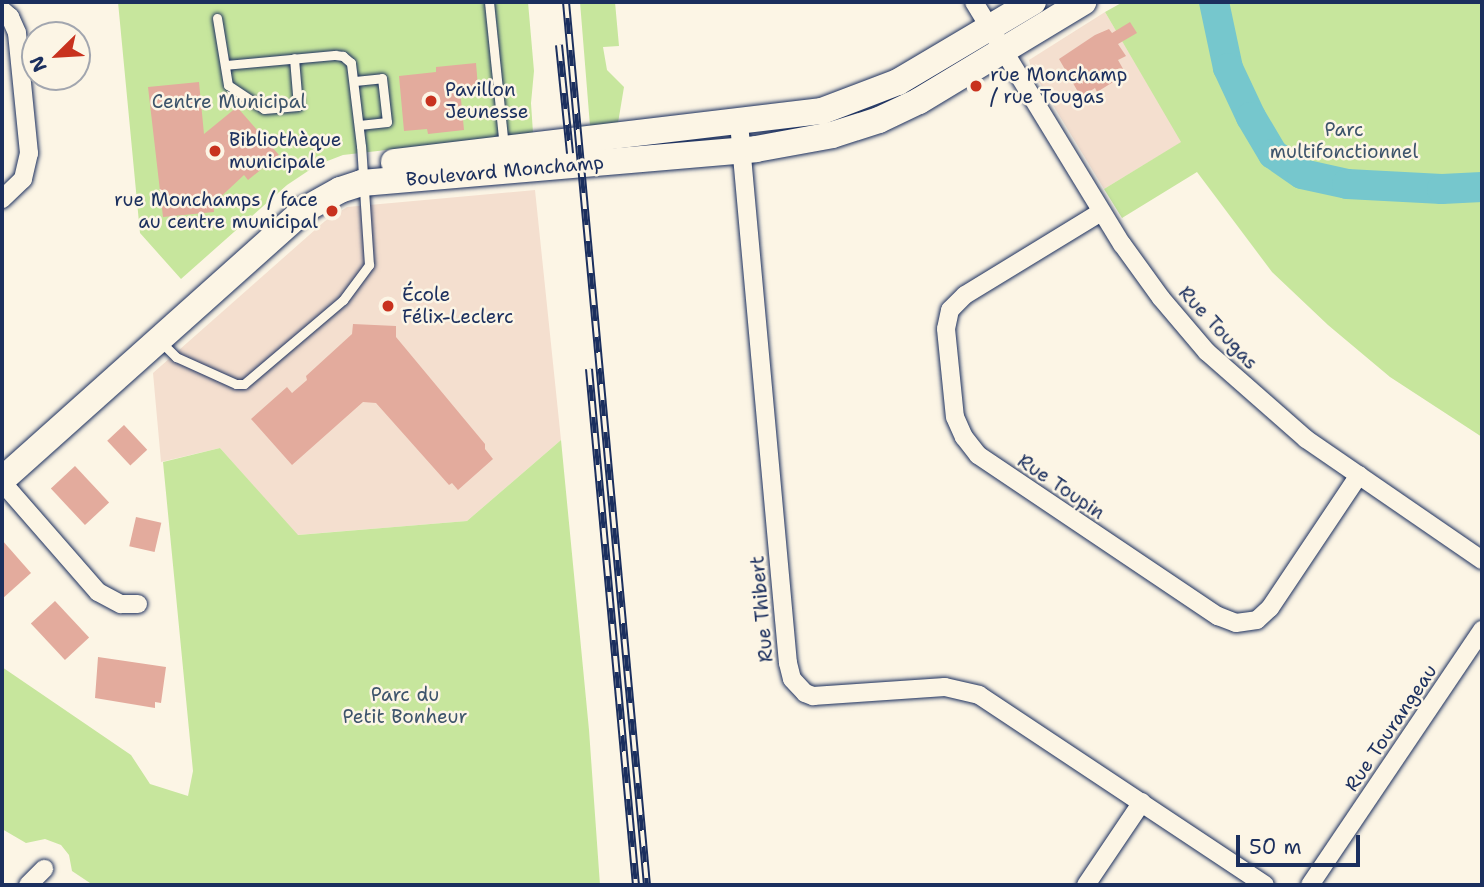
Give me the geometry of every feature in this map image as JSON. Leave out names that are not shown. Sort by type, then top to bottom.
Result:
[{"type":"street","name":"Rue Tougas","points":[[974,2],[1101,212],[1141,272],[1207,352],[1280,418],[1482,559]]},
{"type":"street","name":"Boulevard Monchamp","points":[[2,458],[304,190],[332,174],[361,175],[741,150],[832,135],[879,120],[919,100],[997,39],[1033,2]]},
{"type":"street","name":"Boulevard Monchamp","points":[[2,481],[304,210],[361,175],[504,149],[807,115],[861,99],[1083,2]]},
{"type":"street","points":[[2,10],[15,24],[17,33],[29,153],[23,179],[2,198]]},
{"type":"street","name":"Rue Thibert","points":[[739,123],[788,663],[792,679],[805,693],[813,696],[934,687],[967,690],[989,700],[1265,885]]},
{"type":"street","name":"Rue Toupin","points":[[1101,212],[965,295],[950,310],[946,329],[955,417],[964,437],[978,455],[1217,616],[1236,623],[1257,620],[1270,608],[1359,475]]},
{"type":"street","points":[[2,481],[98,592],[121,604],[138,604]]},
{"type":"street","name":"Rue Tourangeau","points":[[1310,885],[1482,629]]},
{"type":"street","points":[[1086,885],[1142,802]]},
{"type":"street","points":[[28,885],[44,869]]},
{"type":"lane","points":[[489,2],[504,149]]},
{"type":"lane","points":[[217,18],[230,88],[264,109],[298,106],[294,58]]},
{"type":"lane","points":[[159,340],[176,357],[236,384],[244,384],[343,300],[369,265],[359,125],[351,64],[343,57],[294,58],[225,65]]},
{"type":"lane","points":[[355,81],[382,78],[387,122],[359,125]]},
{"type":"shaded area","points":[[1105,12],[1182,142],[1104,189],[1031,69],[1029,60]]},
{"type":"shaded area","name":"École Félix-Leclerc","points":[[535,190],[561,440],[467,521],[297,535],[220,448],[161,462],[153,373],[325,221],[347,207]]},
{"type":"green space","name":"Centre Municipal","points":[[118,2],[528,2],[534,71],[531,103],[533,133],[343,155],[317,165],[287,185],[181,279],[140,233]]},
{"type":"green space","points":[[580,2],[615,2],[619,46],[603,47],[607,70],[624,87],[618,123],[590,126]]},
{"type":"green space","name":"Parc multifonctionnel","points":[[1123,2],[1482,2],[1482,437],[1390,377],[1328,325],[1272,272],[1197,172],[1122,218],[1104,189],[1181,142],[1105,12]]},
{"type":"green space","name":"Parc du Petit Bonheur","points":[[561,440],[589,730],[600,885],[93,885],[72,871],[69,855],[61,845],[45,839],[26,843],[2,829],[2,667],[131,755],[150,784],[188,796],[193,771],[163,462],[220,448],[298,535],[467,521]]},
{"type":"building","points":[[1130,22],[1137,33],[1118,44],[1126,56],[1118,60],[1126,74],[1097,92],[1095,88],[1081,97],[1059,59],[1095,35],[1109,29],[1112,33]]},
{"type":"building","name":"Pavillon Jeunesse","points":[[476,63],[478,87],[460,89],[464,130],[428,134],[427,129],[404,131],[399,76],[436,72],[436,67]]},
{"type":"building","name":"Bibliothèque municipale","points":[[199,82],[204,134],[237,107],[279,155],[248,180],[244,175],[213,204],[214,212],[163,217],[148,87]]},
{"type":"building","points":[[353,324],[396,326],[396,337],[485,444],[485,449],[493,459],[458,490],[452,483],[449,485],[376,403],[363,402],[292,465],[251,419],[287,387],[292,393],[307,380],[306,376],[352,334]]},
{"type":"building","points":[[124,425],[147,450],[130,466],[107,441]]},
{"type":"building","points":[[75,466],[109,503],[85,525],[51,489]]},
{"type":"building","points":[[136,517],[161,523],[155,552],[129,546]]},
{"type":"building","points":[[2,540],[31,573],[2,599]]},
{"type":"building","points":[[55,601],[89,638],[65,660],[31,624]]},
{"type":"building","points":[[98,657],[166,667],[161,703],[155,702],[155,708],[95,698]]},
{"type":"waterway","points":[[1214,2],[1228,68],[1251,117],[1273,154],[1302,174],[1347,184],[1442,189],[1482,187]]},
{"type":"railway","points":[[566,2],[647,885]]},
{"type":"railway","points":[[559,45],[570,153]]},
{"type":"railway","points":[[589,369],[636,885]]},
{"type":"place","name":"rue Monchamp / rue Tougas","points":[[976,86]]},
{"type":"place","name":"Pavillon Jeunesse","points":[[431,101]]},
{"type":"place","name":"Bibliothèque municipale","points":[[215,151]]},
{"type":"place","name":"rue Monchamps / face au centre municipal","points":[[332,211]]},
{"type":"place","name":"École Félix-Leclerc","points":[[388,306]]}]
